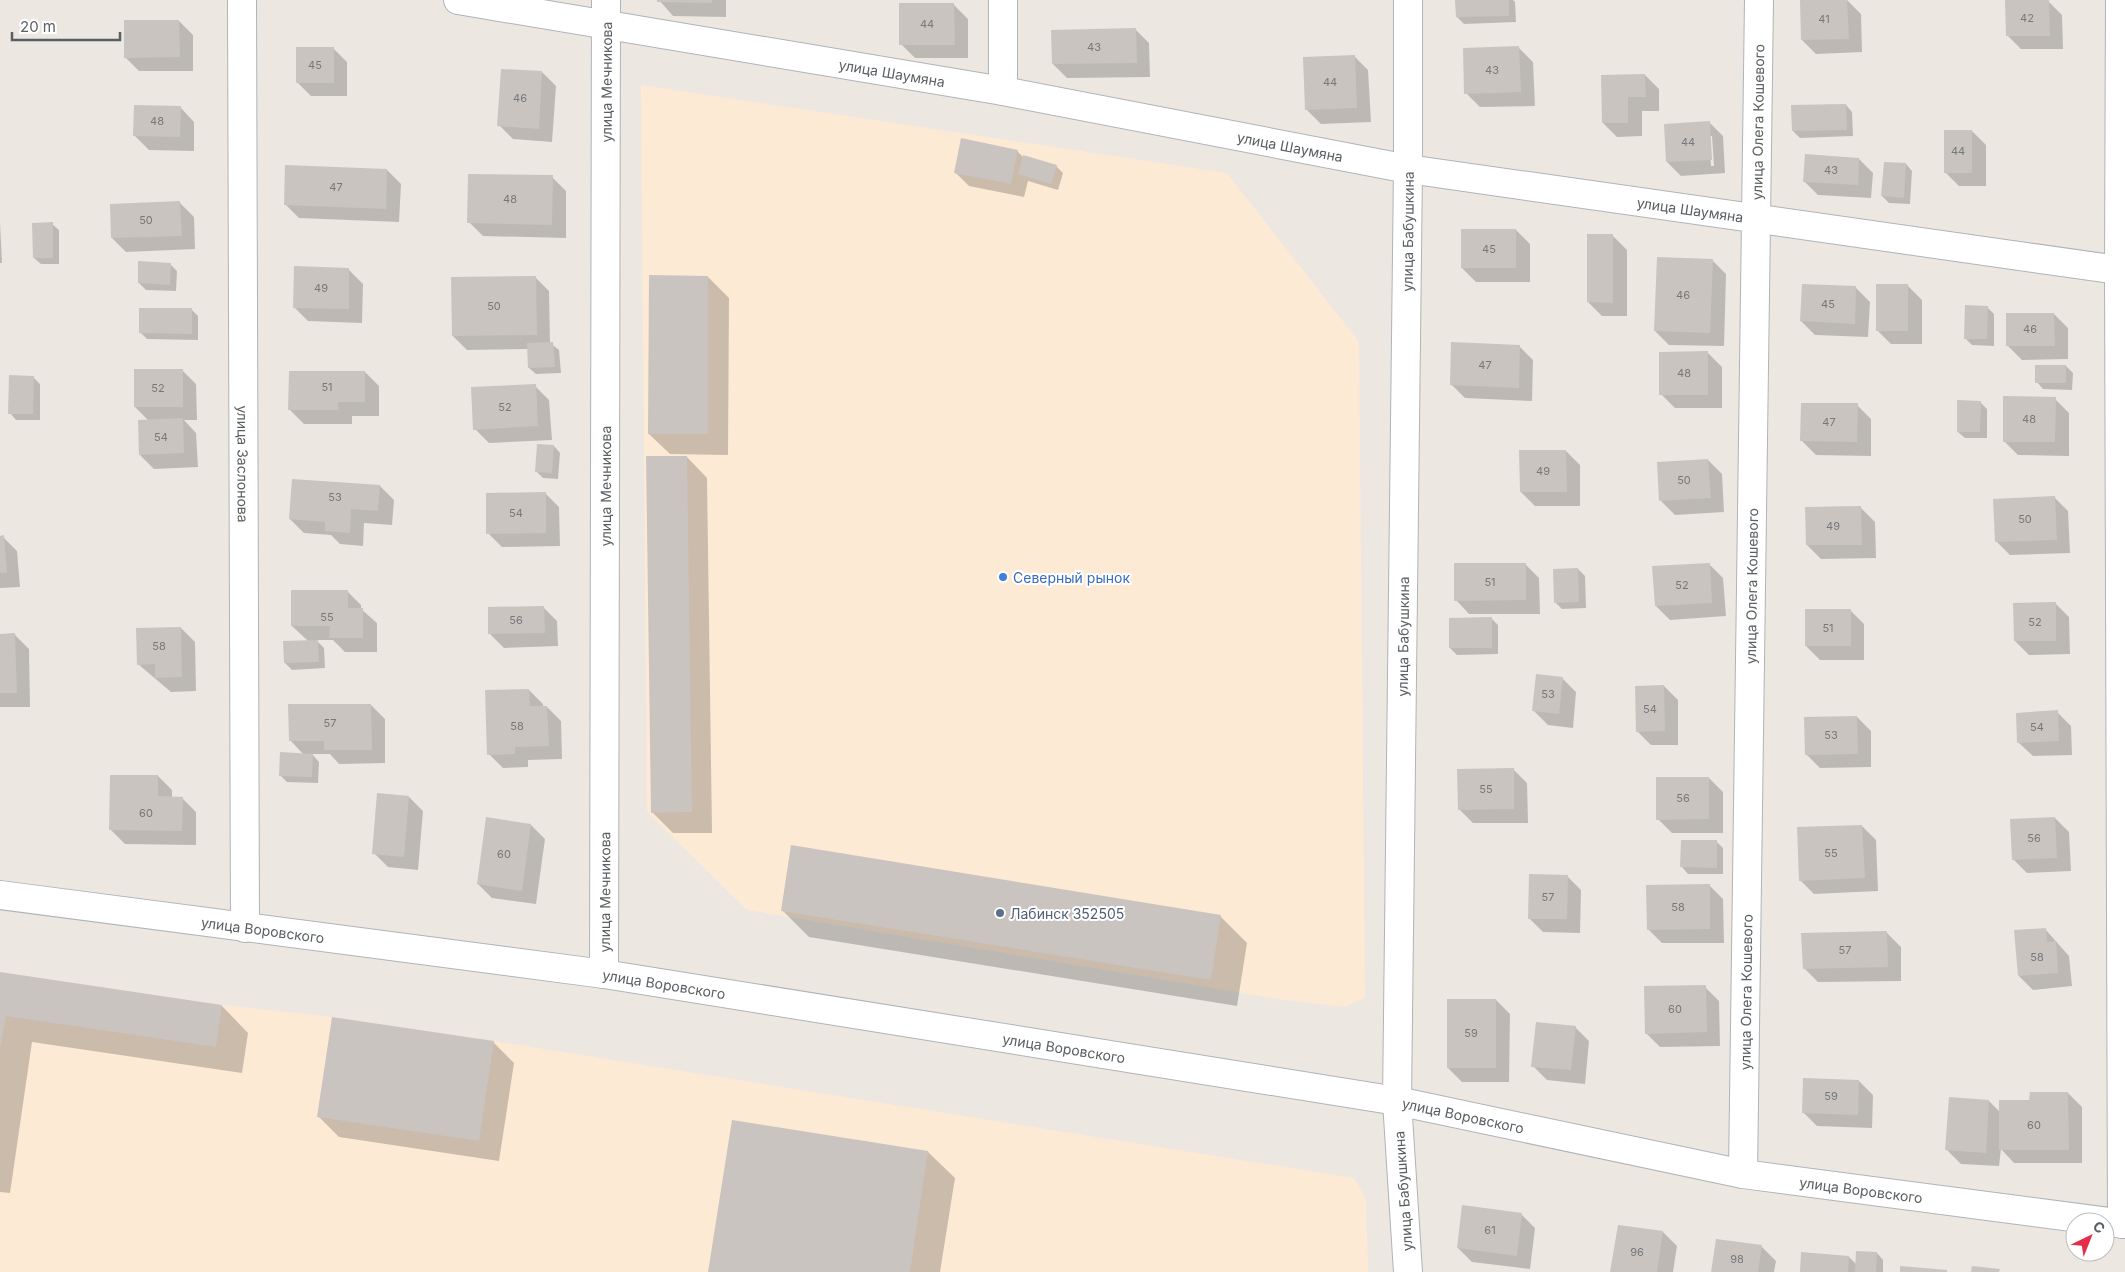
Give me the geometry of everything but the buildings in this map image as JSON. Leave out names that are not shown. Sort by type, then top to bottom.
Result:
[{"type":"street","name":"улица Заслонова","points":[[242,0],[245,928]]},
{"type":"street","name":"улица Шаумяна","points":[[458,0],[606,12],[1408,169],[2122,271]]},
{"type":"street","points":[[1003,0],[1003,91]]},
{"type":"street","name":"улица Бабушкина","points":[[1408,0],[1408,169],[1397,1101],[1408,1272]]},
{"type":"street","name":"улица Олега Кошевого","points":[[1742,1174],[1759,0]]},
{"type":"street","points":[[2120,0],[2124,1224]]},
{"type":"street","name":"улица Мечникова","points":[[604,974],[606,12]]},
{"type":"street","name":"улица Воровского","points":[[0,895],[604,974],[1397,1101],[1742,1174],[2124,1224]]},
{"type":"shaded area","name":"Северный рынок","points":[[641,85],[1227,173],[1359,342],[1365,998],[1344,1007],[1278,999],[747,910],[647,812]]},
{"type":"shaded area","points":[[0,972],[222,1005],[332,1017],[494,1041],[1354,1178],[1366,1199],[1368,1272],[0,1272]]},
{"type":"place","name":"Северный рынок","points":[[1003,577]]},
{"type":"place","name":"Лабинск 352505","points":[[1000,913]]}]
